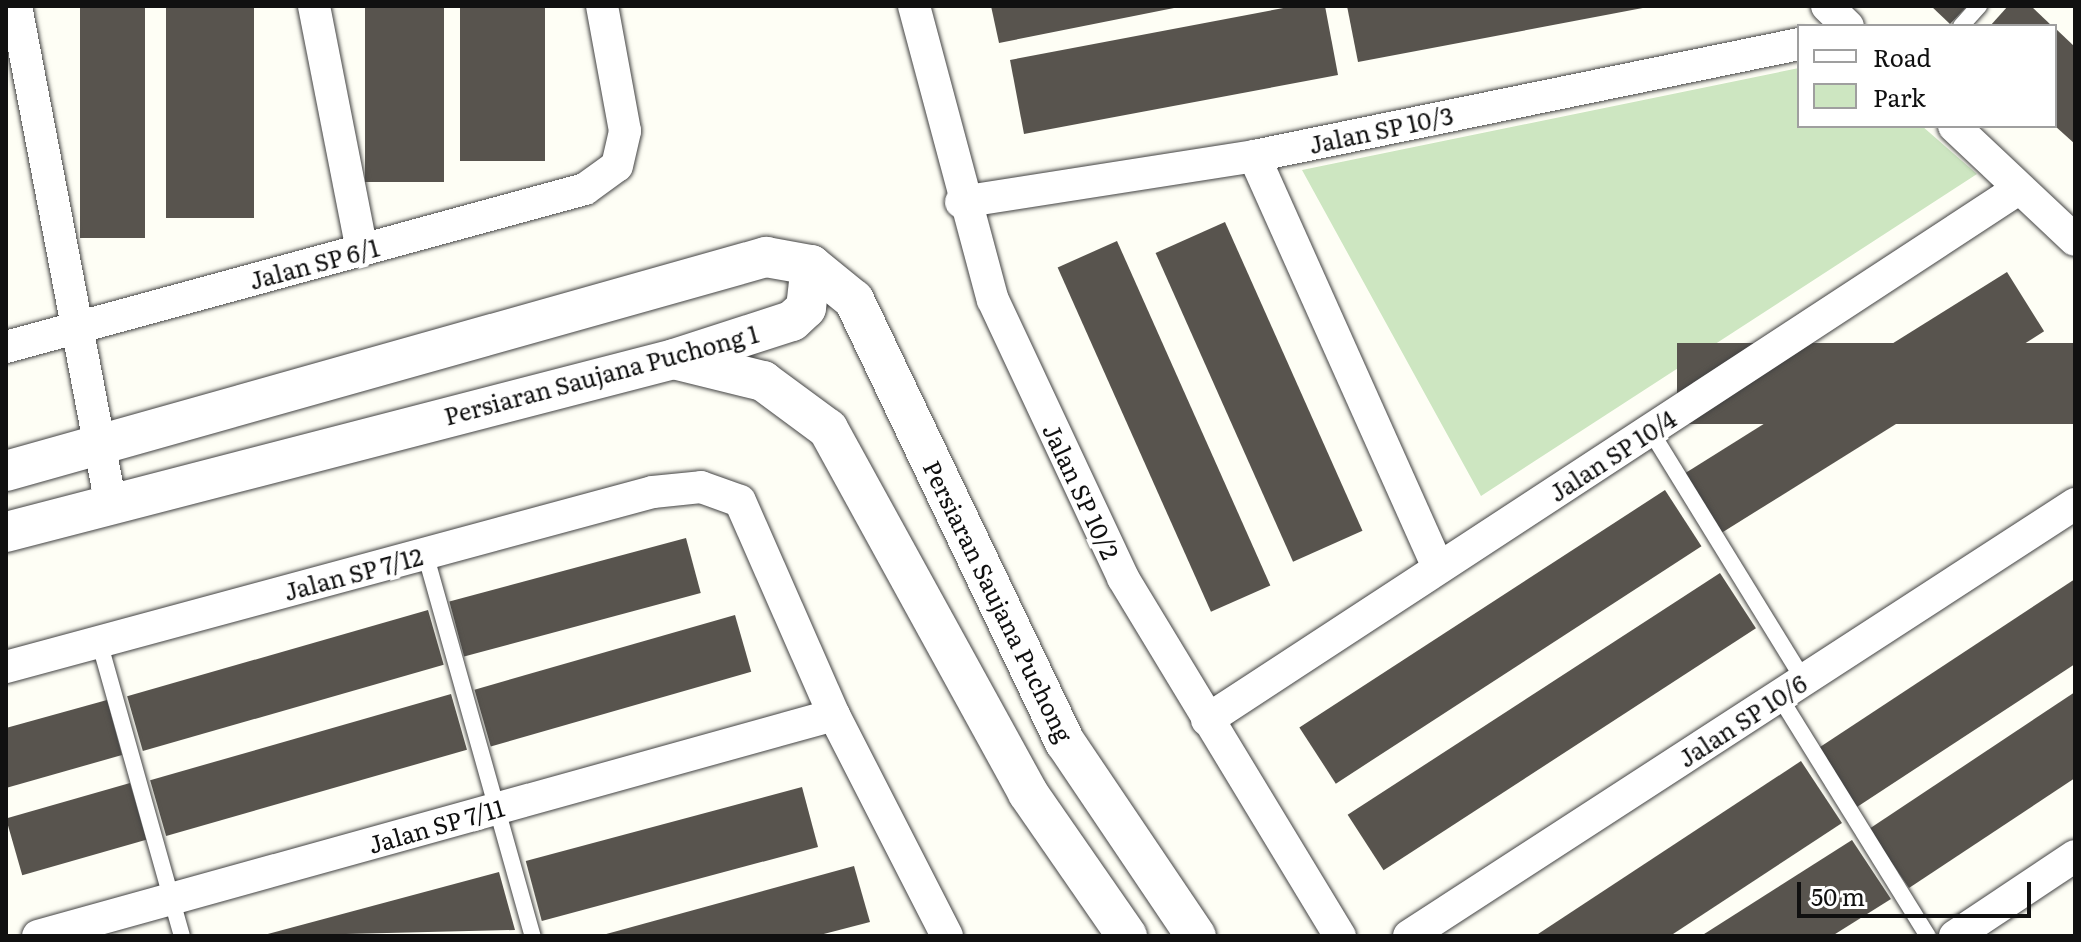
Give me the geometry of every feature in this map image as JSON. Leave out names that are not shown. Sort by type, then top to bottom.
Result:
[{"type":"street","points":[[16,6],[15,54],[73,329],[94,446],[110,500]]},
{"type":"street","points":[[314,6],[362,250]]},
{"type":"street","name":"Jalan SP 6/1","points":[[6,347],[585,189],[617,166],[625,131],[602,6]]},
{"type":"street","name":"Jalan SP 10/2","points":[[914,6],[961,202],[993,300],[1123,578],[1340,936]]},
{"type":"street","points":[[1827,6],[1846,24]]},
{"type":"street","name":"Jalan SP 10/3","points":[[961,202],[1254,156],[1797,44]]},
{"type":"street","points":[[1956,128],[2017,190],[2075,240]]},
{"type":"street","points":[[1254,156],[1438,568]]},
{"type":"street","name":"Jalan SP 10/4","points":[[1207,720],[2017,190]]},
{"type":"street","points":[[6,471],[766,257],[811,265]]},
{"type":"street","name":"Persiaran Saujana Puchong 1","points":[[6,532],[110,500],[674,359],[792,321],[806,308],[811,265]]},
{"type":"street","name":"Persiaran Saujana Puchong","points":[[811,265],[854,300],[1065,742],[1196,936]]},
{"type":"street","points":[[674,359],[763,381],[828,429],[1028,793],[1127,936]]},
{"type":"street","name":"Jalan SP 7/12","points":[[6,667],[653,492],[701,487],[740,501],[834,715]]},
{"type":"street","name":"Jalan SP 10/6","points":[[1409,936],[2075,504]]},
{"type":"street","points":[[834,715],[947,936]]},
{"type":"street","name":"Jalan SP 7/11","points":[[38,936],[834,715]]},
{"type":"street","points":[[1955,936],[2071,869]]},
{"type":"lane","points":[[1963,24],[1979,6]]},
{"type":"lane","points":[[1650,430],[1928,936]]},
{"type":"lane","points":[[425,553],[533,936]]},
{"type":"lane","points":[[99,641],[182,936]]},
{"type":"green space","points":[[1797,68],[1797,128],[1924,128],[1977,174],[1481,496],[1302,170]]},
{"type":"building","points":[[80,6],[145,6],[145,238],[80,238]]},
{"type":"building","points":[[166,6],[254,6],[254,218],[166,218]]},
{"type":"building","points":[[365,6],[444,6],[444,182],[365,182]]},
{"type":"building","points":[[460,6],[545,6],[545,161],[460,161]]},
{"type":"building","points":[[991,6],[1179,6],[1179,7],[999,43]]},
{"type":"building","points":[[1294,6],[1325,6],[1338,75],[1024,134],[1010,60]]},
{"type":"building","points":[[1347,6],[1648,6],[1648,7],[1358,62]]},
{"type":"building","points":[[1931,6],[1967,6],[1950,24]]},
{"type":"building","points":[[2008,6],[2031,6],[2050,24],[1992,24]]},
{"type":"building","points":[[2057,30],[2075,47],[2075,144],[2057,128]]},
{"type":"building","points":[[1225,222],[1362,531],[1293,562],[1156,253]]},
{"type":"building","points":[[1117,241],[1270,585],[1211,612],[1058,267]]},
{"type":"building","points":[[2007,272],[2044,331],[1720,534],[1683,474]]},
{"type":"building","points":[[1677,343],[2075,343],[2075,424],[1677,424]]},
{"type":"building","points":[[1665,490],[1701,546],[1336,784],[1299,727]]},
{"type":"building","points":[[686,538],[701,593],[464,656],[449,601]]},
{"type":"building","points":[[1720,573],[1756,628],[1384,870],[1348,815]]},
{"type":"building","points":[[2075,579],[2075,664],[1857,807],[1817,749]]},
{"type":"building","points":[[428,610],[444,665],[143,751],[127,696]]},
{"type":"building","points":[[735,615],[751,672],[491,746],[474,690]]},
{"type":"building","points":[[2075,692],[2075,778],[1909,888],[1869,829]]},
{"type":"building","points":[[451,694],[467,750],[166,836],[150,780]]},
{"type":"building","points":[[107,700],[122,755],[6,788],[6,728]]},
{"type":"building","points":[[1801,761],[1842,823],[1670,936],[1535,936]]},
{"type":"building","points":[[130,783],[146,840],[22,875],[6,819]]},
{"type":"building","points":[[802,787],[818,847],[542,921],[526,861]]},
{"type":"building","points":[[1852,840],[1891,899],[1832,936],[1701,936]]},
{"type":"building","points":[[854,866],[870,922],[816,936],[599,936]]},
{"type":"building","points":[[499,872],[515,930],[264,936],[264,935]]}]
